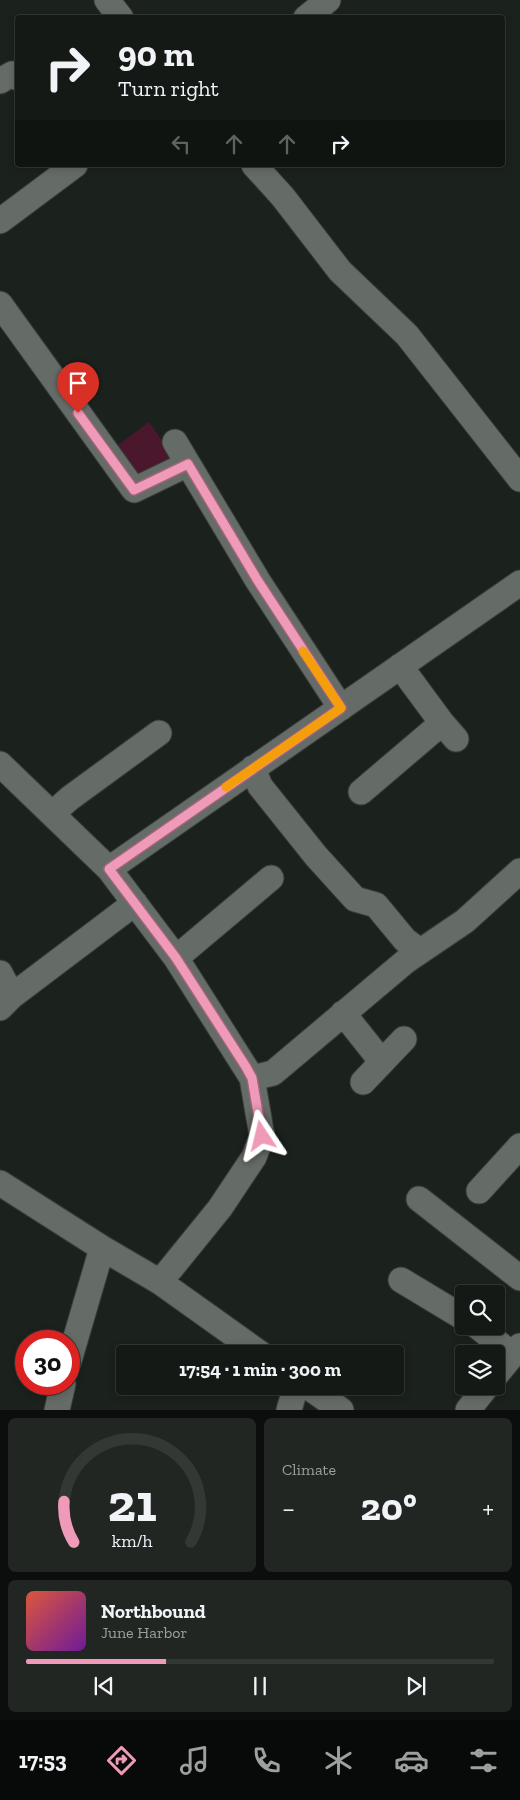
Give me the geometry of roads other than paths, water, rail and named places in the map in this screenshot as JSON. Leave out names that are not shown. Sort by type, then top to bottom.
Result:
[{"type":"street","points":[[310,15],[328,0]]},
{"type":"street","points":[[0,81],[12,74],[15,76]]},
{"type":"street","points":[[0,221],[72,167]]},
{"type":"street","points":[[256,167],[283,197],[340,271],[407,335],[520,479]]},
{"type":"street","points":[[0,304],[134,490],[188,464]]},
{"type":"street","points":[[175,442],[258,581],[341,708]]},
{"type":"street","points":[[109,869],[400,666],[516,593]]},
{"type":"street","points":[[361,792],[449,731],[400,666]]},
{"type":"street","points":[[53,813],[70,798],[159,733]]},
{"type":"street","points":[[0,764],[109,869],[176,958],[252,1078],[262,1136],[254,1157],[220,1208],[160,1282]]},
{"type":"street","points":[[253,768],[260,786],[316,856],[354,899],[376,905],[405,940],[420,951]]},
{"type":"street","points":[[252,1078],[273,1073],[420,951],[465,921],[519,875]]},
{"type":"street","points":[[176,958],[256,903],[271,878]]},
{"type":"street","points":[[0,973],[6,1002],[135,903]]},
{"type":"street","points":[[343,1013],[382,1062]]},
{"type":"street","points":[[363,1082],[404,1039]]},
{"type":"street","points":[[479,1191],[520,1146]]},
{"type":"street","points":[[0,1184],[160,1282],[248,1345]]},
{"type":"street","points":[[419,1199],[520,1278]]},
{"type":"street","points":[[78,1330],[102,1248]]},
{"type":"street","points":[[400,1280],[455,1313]]},
{"type":"street","points":[[492,1335],[516,1350],[505,1364]]},
{"type":"street","points":[[57,1410],[60,1395]]},
{"type":"street","points":[[289,1410],[293,1395]]},
{"type":"street","points":[[320,1395],[341,1410]]},
{"type":"street","points":[[468,1410],[480,1395]]}]
